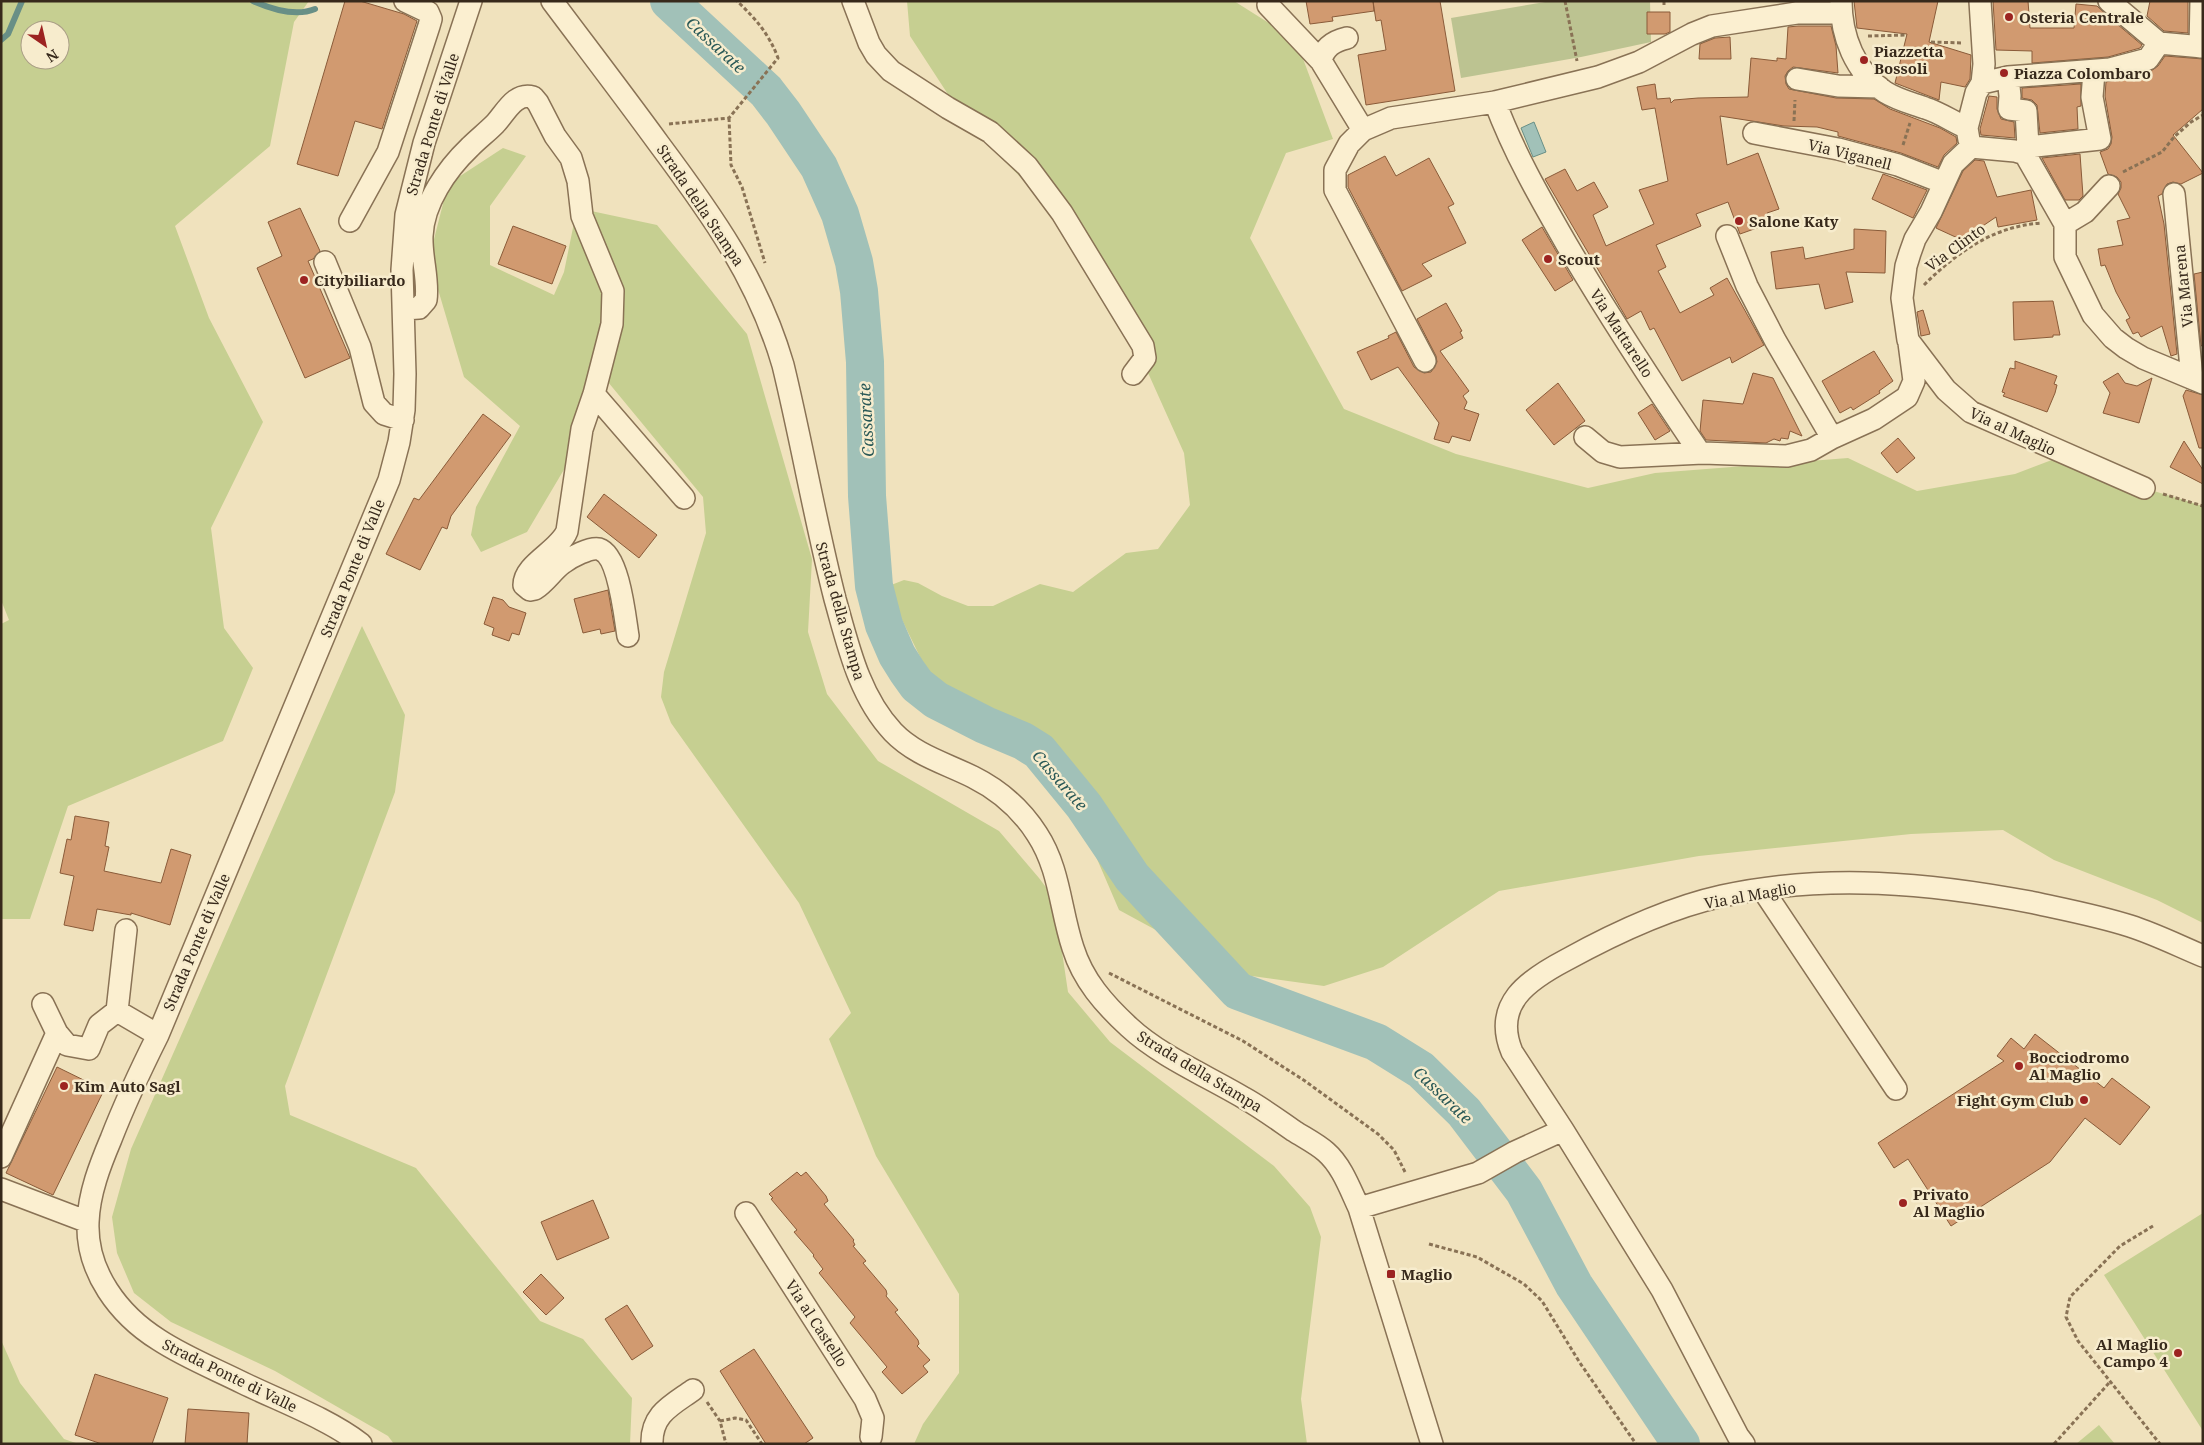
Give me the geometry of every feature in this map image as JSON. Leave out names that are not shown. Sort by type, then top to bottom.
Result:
[{"type":"street","points":[[350,221],[383,160],[430,19],[424,9],[405,1]]},
{"type":"street","name":"Strada Ponte di Valle","points":[[361,1444],[332,1426],[182,1353],[145,1330],[116,1303],[105,1288],[93,1260],[88,1222],[100,1167],[127,1098],[158,1035],[378,508],[395,459],[403,420],[405,374],[404,236],[406,215],[415,173],[471,1]]},
{"type":"street","name":"Strada della Stampa","points":[[552,1],[726,237],[760,298],[776,339],[783,365],[820,541],[846,637],[859,678],[875,709],[905,744],[923,755],[992,788],[1007,799],[1031,825],[1047,852],[1055,872],[1072,946],[1079,964],[1094,990],[1113,1012],[1132,1030],[1150,1042],[1184,1064],[1246,1099],[1327,1152],[1346,1179],[1358,1208],[1432,1444]]},
{"type":"street","points":[[853,1],[869,43],[881,62],[891,71],[948,108],[990,132],[1027,166],[1047,190],[1140,338],[1145,358],[1133,374]]},
{"type":"street","points":[[1969,138],[1976,93],[1982,83],[1984,64],[1981,44],[1980,1]]},
{"type":"street","points":[[2109,1],[2159,43],[2201,47],[2201,1]]},
{"type":"street","points":[[1268,5],[1321,61],[1363,130]]},
{"type":"street","points":[[1424,361],[1335,190],[1334,177],[1337,162],[1349,144],[1363,130],[1391,118],[1496,102],[1582,81],[1639,62],[1703,29],[1841,7],[1844,36],[1861,69],[1879,87],[1914,106],[1925,108],[1969,138],[2026,150],[2100,139],[2092,97],[2094,72]]},
{"type":"street","points":[[1321,61],[1324,51],[1329,46],[1347,38]]},
{"type":"street","points":[[1982,83],[2008,77],[2094,72],[2148,59],[2159,43]]},
{"type":"street","points":[[2008,77],[2009,109],[2026,111],[2026,150],[2030,161],[2065,224],[2065,257],[2084,298],[2103,327],[2126,348],[2143,358],[2197,380]]},
{"type":"street","points":[[1797,79],[1838,86],[1879,87]]},
{"type":"street","name":"Strada Ponte di Valle","points":[[404,309],[418,308],[426,300],[422,234],[428,208],[441,184],[463,154],[495,124],[515,101],[520,97],[533,97],[555,136],[571,158],[578,181],[582,216],[613,292],[612,324],[594,394],[582,429],[566,532],[559,544],[526,575],[524,585],[530,590],[535,590],[556,568],[571,558],[597,549],[601,550],[608,557],[615,571],[628,636]]},
{"type":"street","name":"Via Mattarello","points":[[1496,102],[1508,136],[1526,175],[1594,290],[1700,453]]},
{"type":"street","name":"Via Viganell","points":[[1754,133],[1838,150],[1898,165],[1944,183]]},
{"type":"street","name":"Via al Maglio","points":[[1969,138],[1953,164],[1931,212],[1915,239],[1910,253],[1902,289],[1903,313],[1908,340],[1946,390],[1971,412],[2144,488]]},
{"type":"street","points":[[383,160],[415,173]]},
{"type":"street","points":[[2065,224],[2085,212],[2109,186]]},
{"type":"street","name":"Via Marena","points":[[2174,194],[2197,380]]},
{"type":"street","points":[[1726,236],[1747,286],[1774,340],[1832,438]]},
{"type":"street","points":[[325,262],[360,347],[374,404],[384,414],[403,420]]},
{"type":"street","points":[[1584,437],[1603,452],[1620,457],[1700,453],[1786,456],[1810,450],[1874,419],[1907,397],[1914,381],[1908,340]]},
{"type":"street","points":[[594,394],[684,498]]},
{"type":"street","name":"Via al Maglio","points":[[1744,1444],[1738,1436],[1662,1290],[1563,1130],[1512,1052],[1507,1039],[1506,1021],[1512,1001],[1530,981],[1604,939],[1678,910],[1722,896],[1819,884],[1868,882],[1927,885],[2005,897],[2081,913],[2131,926],[2203,956]]},
{"type":"street","points":[[1763,890],[1896,1089]]},
{"type":"street","points":[[43,1004],[57,1033],[67,1045],[89,1049],[99,1025],[117,1012],[126,930]]},
{"type":"street","points":[[117,1012],[158,1035]]},
{"type":"street","points":[[1,1156],[57,1033]]},
{"type":"street","points":[[1358,1208],[1478,1173],[1515,1152],[1563,1130]]},
{"type":"street","points":[[1,1189],[88,1222]]},
{"type":"street","name":"Via al Castello","points":[[746,1213],[865,1399],[873,1418],[870,1437]]},
{"type":"street","points":[[652,1444],[653,1427],[661,1414],[694,1390]]},
{"type":"path","points":[[737,1],[757,19],[771,39],[778,58],[729,118],[731,165],[742,187],[767,271]]},
{"type":"path","points":[[1565,1],[1582,81]]},
{"type":"path","points":[[1664,1],[1664,6]]},
{"type":"path","points":[[1844,36],[1907,35]]},
{"type":"path","points":[[1931,42],[1981,44]]},
{"type":"path","points":[[1792,140],[1797,79]]},
{"type":"path","points":[[1898,165],[1914,106]]},
{"type":"path","points":[[2109,186],[2120,173],[2162,152],[2174,137],[2191,122],[2203,115]]},
{"type":"path","points":[[664,124],[729,118]]},
{"type":"path","name":"Via Clinto","points":[[1903,313],[1914,296],[1937,273],[1990,235],[2003,230],[2037,223],[2065,224]]},
{"type":"path","points":[[2144,488],[2203,506]]},
{"type":"path","points":[[1106,972],[1243,1041],[1320,1092],[1378,1134],[1394,1150],[1405,1168],[1411,1194]]},
{"type":"path","points":[[2153,1226],[2120,1246],[2070,1297],[2066,1317],[2078,1341],[2109,1383],[2160,1444]]},
{"type":"path","points":[[1429,1244],[1477,1257],[1524,1284],[1542,1301],[1580,1363],[1636,1444]]},
{"type":"path","points":[[2054,1444],[2109,1383]]},
{"type":"path","points":[[726,1444],[720,1421],[738,1418],[749,1424],[762,1444]]},
{"type":"green space","points":[[1,1],[309,1],[294,22],[270,146],[175,226],[209,318],[263,422],[211,528],[224,628],[253,668],[223,741],[68,806],[30,919],[1,919],[1,624],[9,620],[1,600]]},
{"type":"green space","points":[[907,1],[1234,1],[1296,40],[1333,139],[1286,153],[1250,238],[1344,409],[1456,454],[1588,488],[1655,473],[1848,458],[1917,491],[2015,474],[2065,455],[2144,488],[2203,506],[2203,923],[2157,900],[2054,860],[2003,830],[1911,834],[1699,856],[1499,891],[1383,967],[1324,986],[1237,974],[1119,910],[1088,838],[1043,764],[942,702],[886,587],[904,580],[918,583],[942,596],[968,606],[993,606],[1040,584],[1073,592],[1126,553],[1158,549],[1190,505],[1184,453],[1149,375],[1046,203],[966,122],[910,36]]},
{"type":"green space","points":[[1551,1],[1650,1],[1651,42],[1581,57],[1461,78],[1451,18]]},
{"type":"green space","points":[[503,148],[526,156],[490,206],[490,265],[554,295],[564,272],[577,208],[657,225],[747,334],[812,559],[808,632],[827,694],[878,761],[999,831],[1039,878],[1054,898],[1068,992],[1110,1042],[1274,1166],[1310,1207],[1321,1237],[1301,1399],[1307,1444],[914,1444],[923,1424],[959,1373],[959,1294],[876,1156],[829,1039],[851,1013],[799,903],[671,723],[661,697],[664,672],[706,533],[703,497],[608,382],[578,404],[572,456],[527,532],[481,552],[471,535],[476,507],[520,426],[464,377],[429,259],[448,184]]},
{"type":"green space","points":[[362,626],[405,715],[395,792],[285,1086],[290,1115],[416,1168],[540,1321],[583,1339],[632,1398],[630,1444],[394,1444],[388,1436],[275,1371],[171,1322],[134,1293],[117,1253],[112,1217],[131,1149]]},
{"type":"green space","name":"Al Maglio Campo 4","points":[[2203,1213],[2203,1431],[2104,1275]]},
{"type":"green space","points":[[1,1340],[20,1383],[64,1439],[79,1444],[1,1444]]},
{"type":"green space","points":[[2099,1425],[2115,1444],[2076,1444]]},
{"type":"water","points":[[1534,122],[1546,152],[1533,157],[1521,128]]},
{"type":"building","points":[[345,1],[360,1],[404,14],[417,21],[382,129],[355,121],[338,176],[297,164]]},
{"type":"building","points":[[1306,1],[1373,1],[1374,11],[1332,17],[1333,21],[1310,24]]},
{"type":"building","points":[[1373,1],[1440,1],[1455,91],[1366,105],[1358,55],[1386,50],[1381,20],[1376,21]]},
{"type":"building","points":[[1854,1],[1938,1],[1929,42],[1971,55],[1970,79],[1965,87],[1941,82],[1939,100],[1895,83],[1907,34],[1857,28]]},
{"type":"building","points":[[1993,1],[2028,1],[2030,28],[2074,28],[2076,4],[2097,6],[2112,22],[2142,45],[2140,48],[2108,57],[2032,63],[2032,51],[1996,50]]},
{"type":"building","points":[[2150,1],[2188,1],[2188,33],[2164,31],[2147,16]]},
{"type":"building","points":[[1647,12],[1670,12],[1670,32],[1665,34],[1647,34]]},
{"type":"building","points":[[1831,26],[1836,46],[1838,73],[1793,67],[1785,76],[1789,89],[1836,98],[1874,99],[1890,109],[1940,128],[1956,137],[1957,143],[1944,155],[1938,167],[1901,153],[1838,136],[1838,132],[1817,127],[1784,126],[1720,116],[1727,165],[1758,153],[1779,209],[1767,213],[1771,223],[1740,234],[1728,202],[1696,214],[1701,226],[1656,245],[1666,267],[1658,271],[1680,313],[1714,295],[1710,288],[1727,278],[1764,345],[1732,363],[1730,357],[1682,381],[1654,328],[1650,330],[1641,311],[1627,319],[1545,179],[1565,169],[1577,191],[1594,182],[1608,207],[1593,215],[1606,246],[1654,224],[1639,190],[1668,181],[1655,108],[1642,110],[1637,87],[1655,84],[1657,99],[1670,98],[1671,103],[1674,100],[1698,98],[1748,97],[1751,58],[1777,61],[1777,58],[1786,59],[1788,27]]},
{"type":"building","points":[[1730,37],[1731,59],[1699,59],[1700,44],[1715,38]]},
{"type":"building","points":[[2165,56],[2203,59],[2203,109],[2173,135],[2203,173],[2181,184],[2173,182],[2167,184],[2162,194],[2158,196],[2164,224],[2177,354],[2171,356],[2162,326],[2141,337],[2138,332],[2133,334],[2126,320],[2130,318],[2116,292],[2105,265],[2101,266],[2098,249],[2123,245],[2117,221],[2130,218],[2118,194],[2121,182],[2117,177],[2108,174],[2100,152],[2108,149],[2112,137],[2105,96],[2106,82],[2151,71],[2158,66]]},
{"type":"building","points":[[2081,84],[2081,106],[2077,107],[2078,129],[2040,133],[2037,105],[2032,100],[2022,98],[2022,88]]},
{"type":"building","points":[[1989,96],[1997,97],[1997,109],[2001,119],[2014,122],[2015,138],[1981,135],[1980,129]]},
{"type":"building","points":[[2080,154],[2083,196],[2079,200],[2065,200],[2042,158]]},
{"type":"building","points":[[1385,156],[1396,176],[1429,158],[1454,204],[1448,207],[1466,243],[1422,264],[1432,276],[1402,291],[1348,187],[1348,175]]},
{"type":"building","points":[[1975,160],[1984,161],[1997,197],[2031,190],[2037,220],[1998,227],[1996,217],[1962,240],[1936,228],[1963,171]]},
{"type":"building","points":[[1883,174],[1927,190],[1913,218],[1872,199]]},
{"type":"building","points":[[300,208],[320,251],[313,259],[308,261],[350,358],[305,378],[257,268],[282,256],[268,222]]},
{"type":"building","points":[[513,226],[566,246],[552,284],[498,264]]},
{"type":"building","name":"Scout","points":[[1542,227],[1573,280],[1555,291],[1522,240]]},
{"type":"building","points":[[1854,229],[1886,231],[1885,273],[1846,272],[1853,302],[1825,309],[1819,284],[1776,289],[1771,252],[1803,247],[1805,259],[1854,249]]},
{"type":"building","points":[[2203,272],[2203,345],[2201,346],[2194,274]]},
{"type":"building","points":[[2053,301],[2060,335],[2014,340],[2013,302]]},
{"type":"building","points":[[1446,303],[1462,331],[1460,332],[1463,338],[1440,351],[1469,391],[1463,396],[1467,402],[1464,409],[1479,414],[1470,441],[1452,436],[1449,443],[1434,439],[1439,423],[1398,367],[1371,380],[1357,352],[1389,338],[1388,336],[1396,332],[1414,367],[1424,373],[1431,372],[1437,362],[1436,356],[1417,319]]},
{"type":"building","points":[[1923,310],[1930,334],[1921,336],[1917,312]]},
{"type":"building","points":[[1874,351],[1893,381],[1879,391],[1880,393],[1853,410],[1851,407],[1840,413],[1822,381]]},
{"type":"building","points":[[2015,361],[2057,376],[2054,384],[2057,385],[2055,393],[2047,412],[2003,396],[2005,393],[2002,392],[2010,368],[2015,369]]},
{"type":"building","points":[[1753,373],[1773,378],[1802,436],[1790,431],[1788,439],[1781,438],[1780,441],[1774,439],[1766,443],[1706,440],[1700,431],[1703,400],[1743,404]]},
{"type":"building","points":[[2118,373],[2125,383],[2137,386],[2152,378],[2139,423],[2103,413],[2110,393],[2103,382]]},
{"type":"building","points":[[1558,383],[1585,421],[1554,445],[1526,410]]},
{"type":"building","points":[[2186,390],[2203,395],[2203,448],[2199,448],[2183,396]]},
{"type":"building","points":[[1652,404],[1670,431],[1655,440],[1638,413]]},
{"type":"building","points":[[483,414],[511,435],[451,516],[447,529],[442,527],[420,570],[386,554],[414,498],[419,500]]},
{"type":"building","points":[[1898,438],[1915,458],[1897,473],[1881,453]]},
{"type":"building","points":[[2184,441],[2203,470],[2203,484],[2170,467]]},
{"type":"building","points":[[604,494],[657,535],[639,558],[587,517]]},
{"type":"building","points":[[608,590],[615,631],[601,634],[600,629],[583,633],[574,599]]},
{"type":"building","points":[[493,597],[503,600],[509,607],[526,613],[519,635],[512,633],[509,641],[492,635],[494,628],[484,624]]},
{"type":"building","points":[[75,816],[109,822],[105,846],[109,847],[104,871],[161,883],[171,849],[191,855],[170,925],[131,913],[131,915],[97,909],[93,931],[64,925],[74,876],[60,873],[67,839],[71,840]]},
{"type":"building","points":[[2035,1034],[2104,1088],[2112,1078],[2150,1107],[2120,1145],[2085,1118],[2050,1162],[1951,1226],[1908,1159],[1894,1168],[1878,1143],[2004,1061],[1997,1056],[2011,1038],[2024,1049]]},
{"type":"building","points":[[57,1067],[104,1090],[53,1195],[6,1173]]},
{"type":"building","points":[[797,1172],[801,1176],[806,1172],[826,1196],[828,1201],[824,1204],[854,1240],[855,1245],[853,1246],[866,1261],[863,1263],[886,1290],[886,1296],[898,1310],[895,1312],[918,1340],[919,1344],[917,1346],[930,1360],[923,1366],[928,1372],[902,1394],[882,1372],[887,1367],[850,1323],[855,1317],[819,1273],[823,1269],[814,1255],[794,1232],[797,1230],[771,1199],[773,1198],[769,1194]]},
{"type":"building","points":[[593,1200],[609,1238],[557,1260],[541,1222]]},
{"type":"building","points":[[541,1274],[564,1298],[546,1315],[523,1292]]},
{"type":"building","points":[[627,1305],[653,1346],[632,1360],[605,1319]]},
{"type":"building","points":[[754,1349],[813,1438],[804,1444],[766,1444],[720,1371]]},
{"type":"building","points":[[95,1374],[168,1398],[152,1444],[102,1444],[75,1435]]},
{"type":"building","points":[[188,1409],[249,1413],[247,1444],[185,1444]]},
{"type":"waterway","points":[[1,40],[8,34],[22,1]]},
{"type":"waterway","points":[[253,1],[268,7],[292,12],[315,9]]},
{"type":"waterway","name":"Cassarate","points":[[669,1],[766,91],[819,167],[840,214],[854,262],[859,291],[865,362],[867,496],[874,586],[884,625],[897,655],[907,671],[917,685],[936,700],[985,725],[1023,741],[1039,751],[1084,806],[1132,877],[1238,991],[1376,1042],[1421,1070],[1464,1112],[1524,1191],[1574,1285],[1681,1444]]},
{"type":"place","name":"Osteria Centrale","points":[[2009,17]]},
{"type":"place","name":"Piazzetta Bossoli","points":[[1864,60]]},
{"type":"place","name":"Piazza Colombaro","points":[[2004,73]]},
{"type":"place","name":"Salone Katy","points":[[1739,221]]},
{"type":"place","name":"Scout","points":[[1548,259]]},
{"type":"place","name":"Citybiliardo","points":[[304,280]]},
{"type":"place","name":"Bocciodromo Al Maglio","points":[[2019,1066]]},
{"type":"place","name":"Kim Auto Sagl","points":[[64,1086]]},
{"type":"place","name":"Fight Gym Club","points":[[2084,1100]]},
{"type":"place","name":"Privato Al Maglio","points":[[1903,1203]]},
{"type":"place","name":"Maglio","points":[[1391,1274]]},
{"type":"place","name":"Al Maglio Campo 4","points":[[2178,1353]]}]
